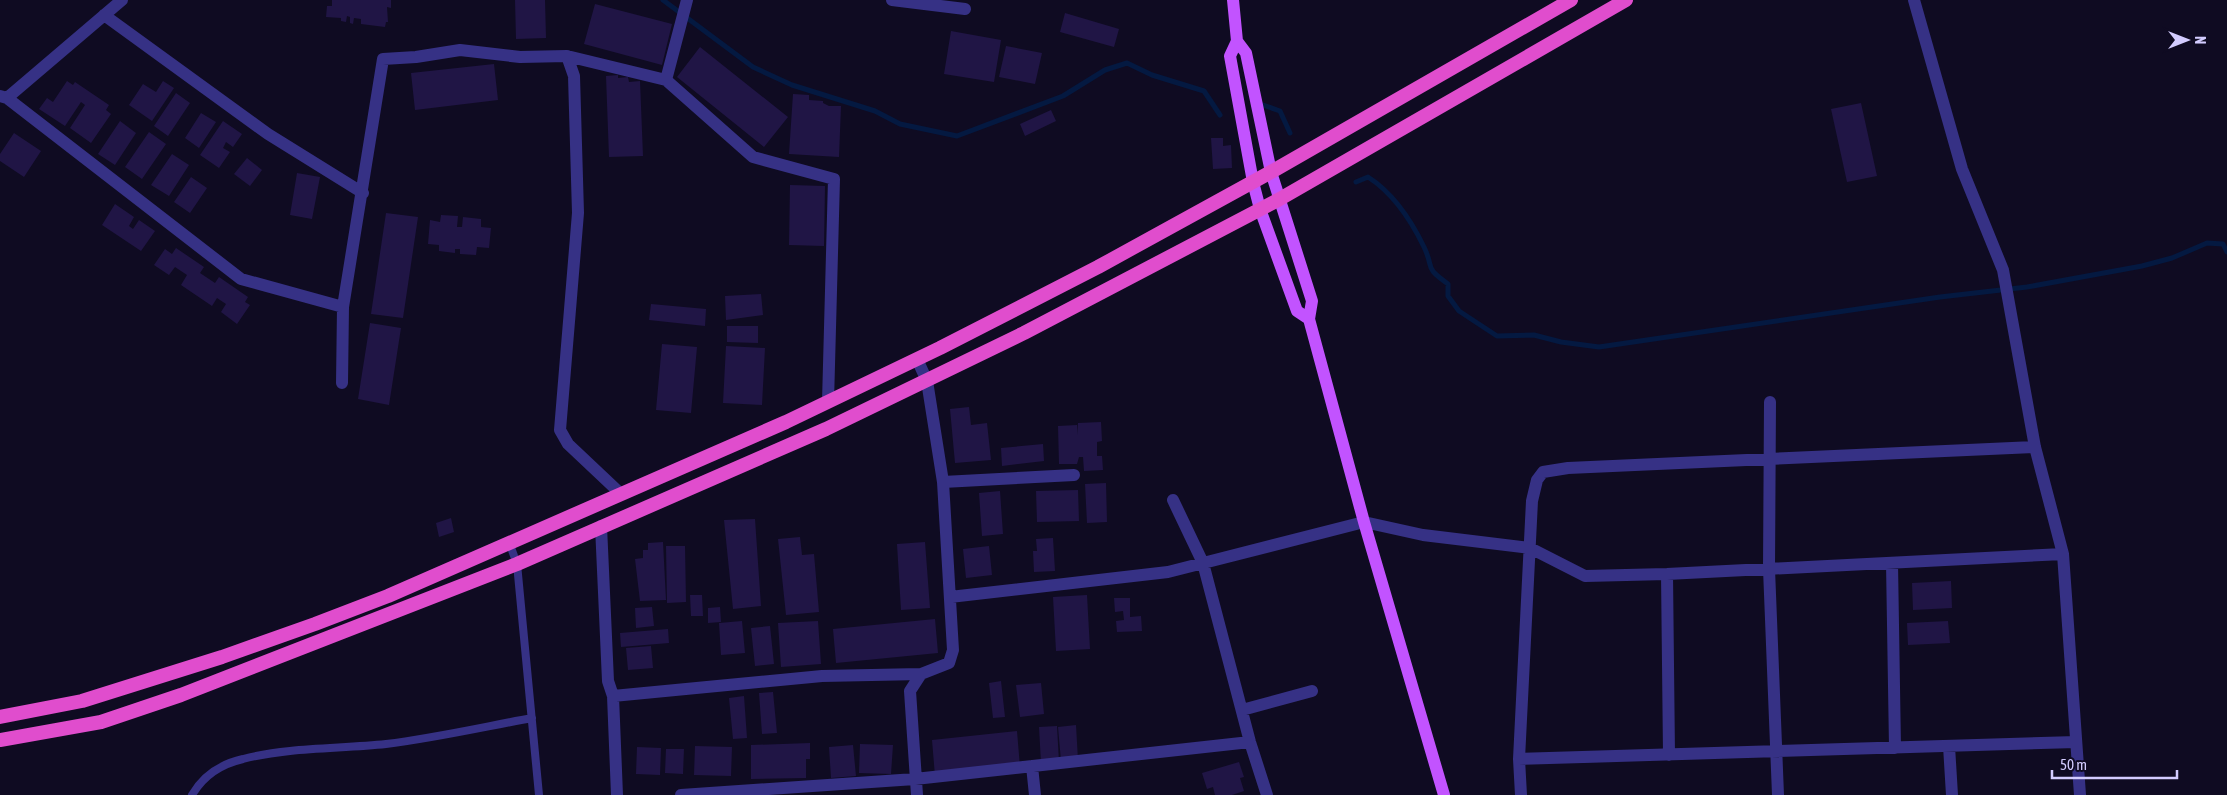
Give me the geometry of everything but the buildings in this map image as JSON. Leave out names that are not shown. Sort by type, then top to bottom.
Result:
[{"type":"highway","points":[[0,717],[82,701],[222,657],[388,596],[828,402],[1098,267],[1271,172],[1570,0]]},
{"type":"highway","points":[[0,740],[102,722],[155,704],[517,564],[826,429],[927,381],[1278,200],[1626,0]]},
{"type":"main road","points":[[1233,0],[1237,41],[1230,56],[1253,182],[1260,209],[1296,311],[1309,319]]},
{"type":"main road","points":[[1237,41],[1246,53],[1278,200],[1312,301],[1309,319],[1364,522],[1444,795]]},
{"type":"street","points":[[122,0],[3,97],[241,279],[343,307]]},
{"type":"street","points":[[892,0],[965,9]]},
{"type":"street","points":[[1914,0],[1962,169],[2004,278],[2035,447],[2063,554],[2080,795]]},
{"type":"street","points":[[666,80],[684,10]]},
{"type":"street","points":[[104,15],[268,134],[363,193]]},
{"type":"street","points":[[342,383],[343,307],[363,193],[383,59],[416,57],[460,50],[520,57],[567,56],[666,80],[753,157],[834,179],[828,402]]},
{"type":"street","points":[[567,56],[574,76],[578,213],[560,430],[568,444],[622,494]]},
{"type":"street","points":[[613,696],[822,676],[921,674],[942,667],[952,659],[943,482],[927,381],[917,359]]},
{"type":"street","points":[[1770,402],[1769,569],[1778,795]]},
{"type":"street","points":[[1521,795],[1519,759],[1532,500],[1537,480],[1543,472],[1568,468],[2035,447]]},
{"type":"street","points":[[943,482],[1074,475]]},
{"type":"street","points":[[1173,500],[1203,563],[1250,742],[1267,795]]},
{"type":"street","points":[[950,597],[1168,572],[1364,522],[1424,535],[1530,548],[1585,576],[1667,574],[2063,554]]},
{"type":"street","points":[[601,526],[608,681],[613,696],[617,795]]},
{"type":"street","points":[[1892,563],[1895,748]]},
{"type":"street","points":[[1667,574],[1669,755]]},
{"type":"street","points":[[917,795],[910,691],[921,674]]},
{"type":"street","points":[[1242,710],[1312,691]]},
{"type":"street","points":[[681,795],[915,779],[1250,742]]},
{"type":"street","points":[[1519,759],[2076,742]]},
{"type":"street","points":[[1949,746],[1952,795]]},
{"type":"street","points":[[1032,766],[1035,795]]},
{"type":"lane","points":[[509,542],[517,564],[539,795]]},
{"type":"lane","points":[[192,795],[198,784],[218,768],[242,759],[264,755],[386,744],[532,718]]},
{"type":"waterway","points":[[663,0],[753,67],[792,85],[875,111],[900,124],[957,136],[1063,96],[1105,70],[1127,63],[1152,75],[1204,91],[1220,115]]},
{"type":"waterway","points":[[1260,104],[1280,111],[1290,133]]},
{"type":"waterway","points":[[1356,182],[1368,177],[1393,199],[1419,237],[1432,270],[1448,284],[1448,296],[1459,311],[1497,336],[1534,335],[1561,342],[1599,347],[1940,297],[2027,287],[2142,266],[2172,258],[2207,243],[2223,244],[2227,252]]}]
